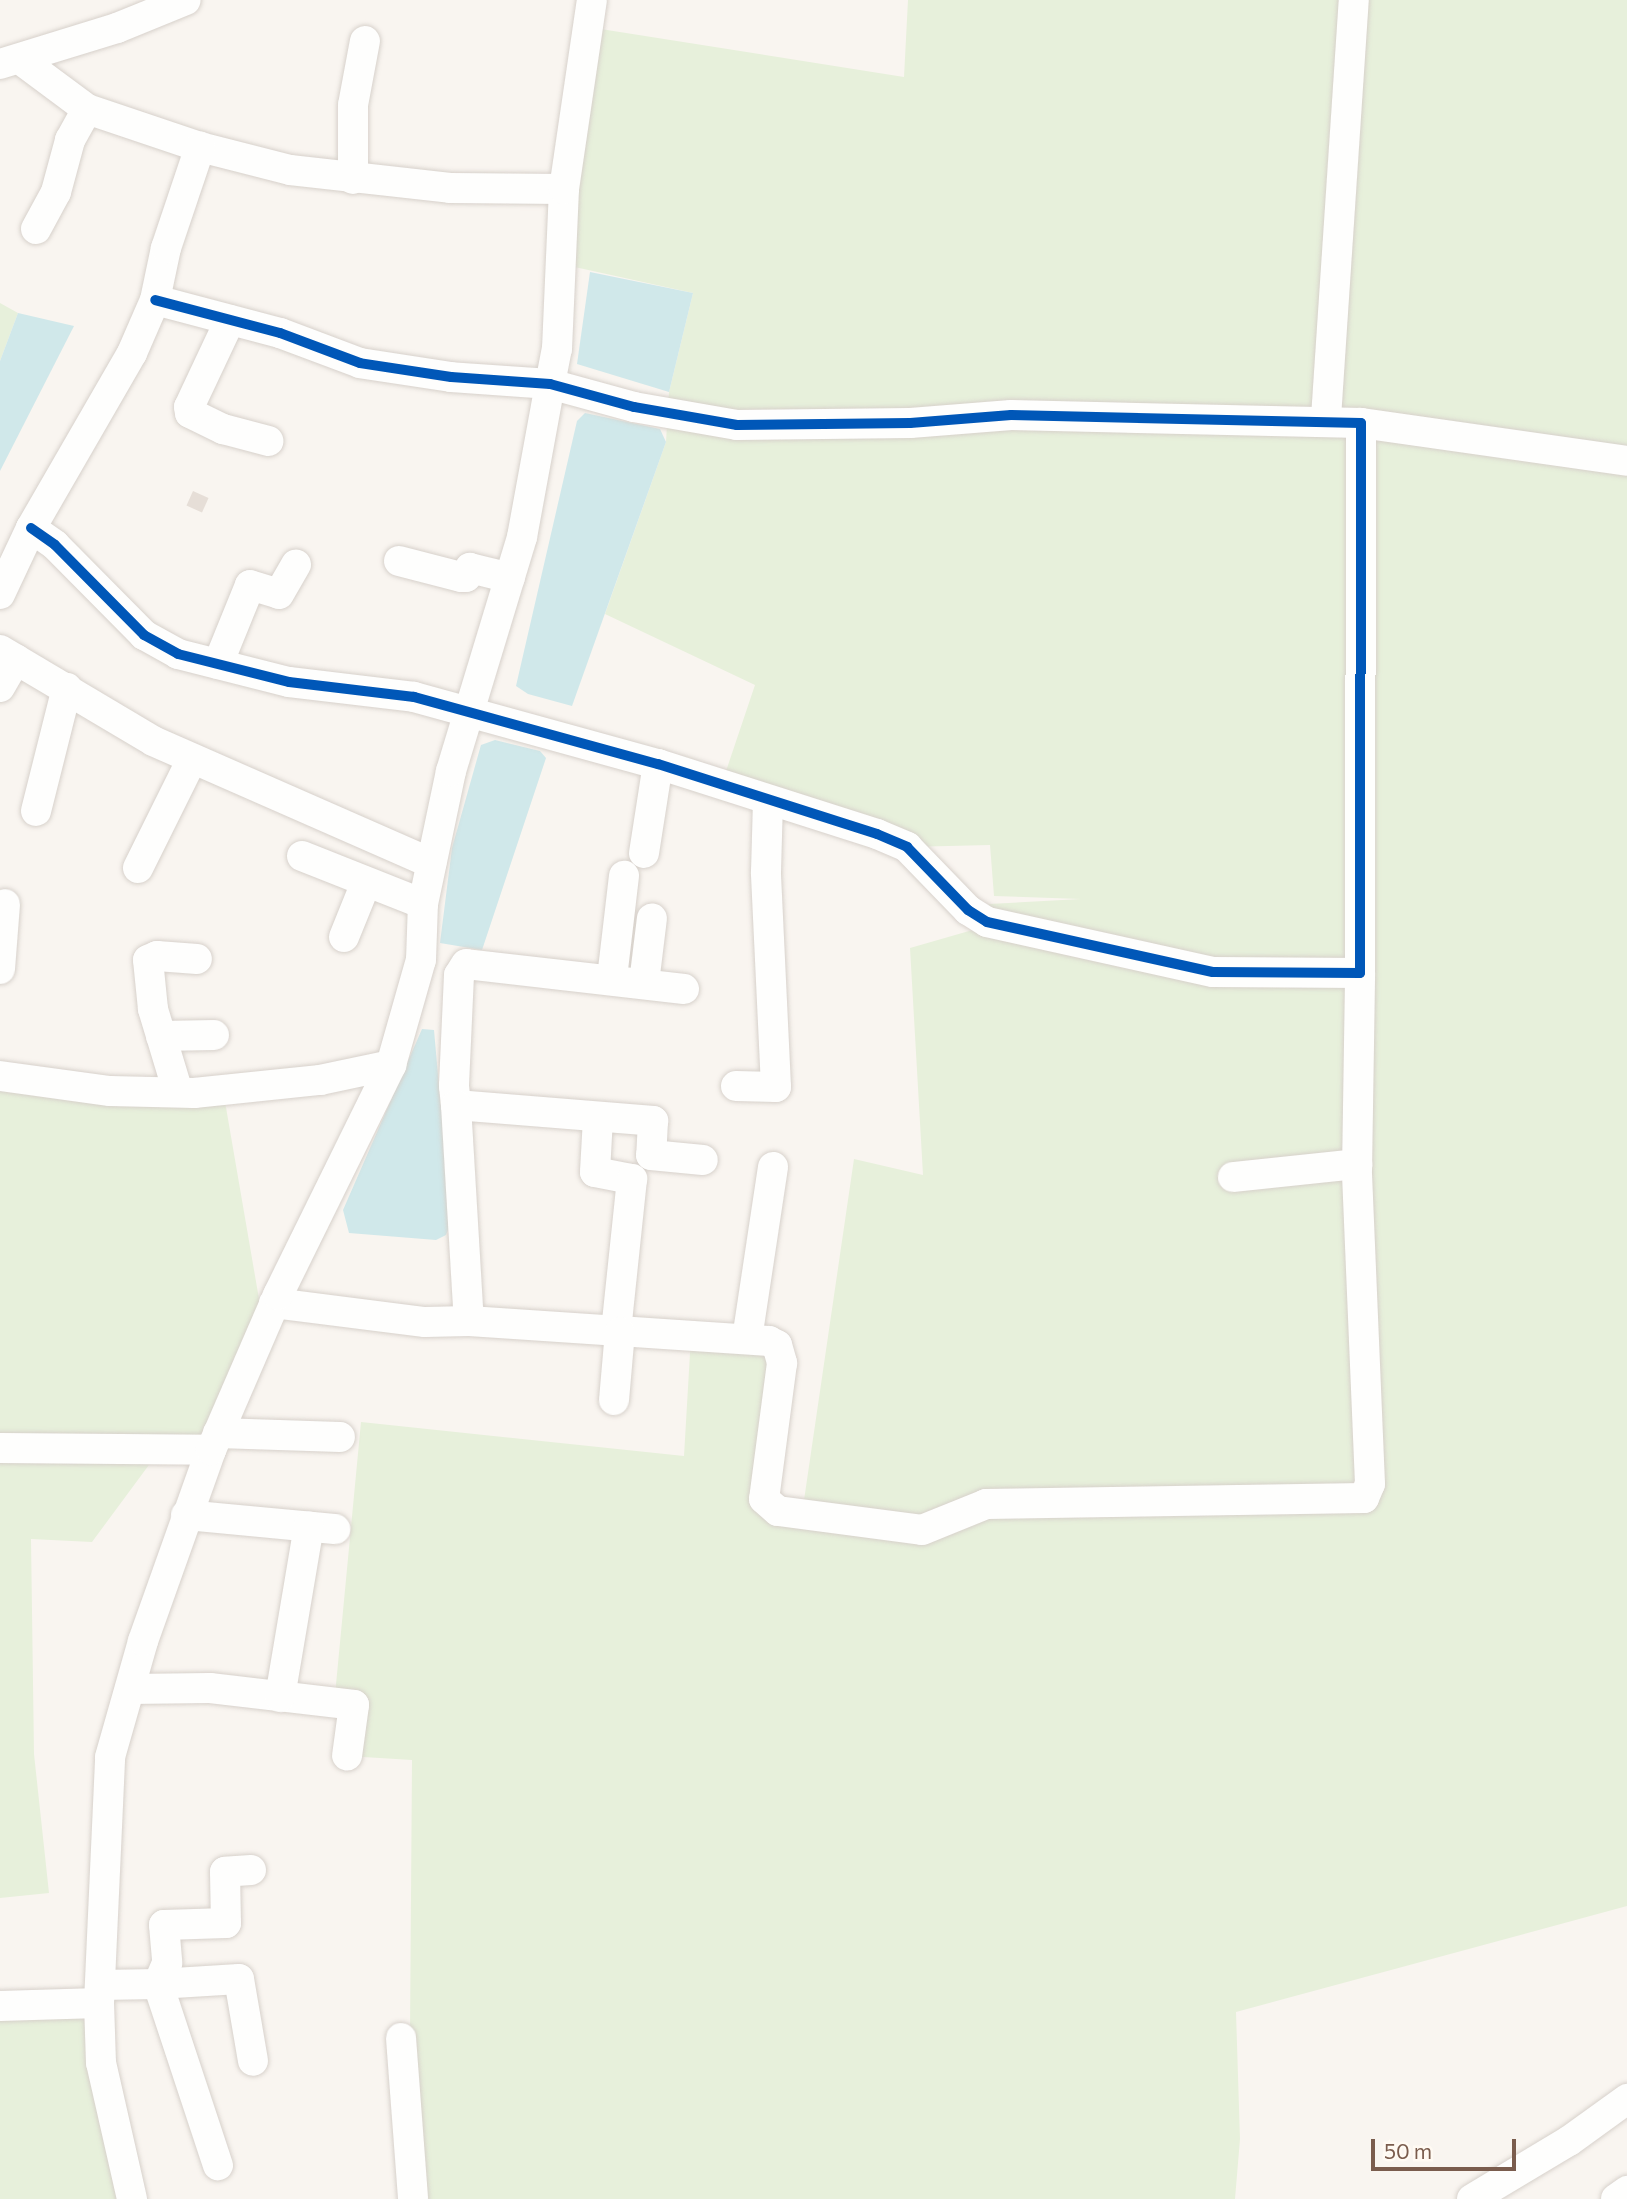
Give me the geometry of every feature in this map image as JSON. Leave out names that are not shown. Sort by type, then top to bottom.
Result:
[{"type":"street","points":[[11,62],[186,0]]},
{"type":"street","points":[[132,2199],[101,2063],[99,1994],[110,1757],[186,1515],[214,1441],[274,1303],[391,1065],[421,960],[423,904],[430,863],[469,714],[510,578],[550,384],[556,349],[564,190],[592,0]]},
{"type":"street","points":[[1326,418],[1354,0]]},
{"type":"street","points":[[353,179],[353,105],[365,41]]},
{"type":"street","points":[[11,62],[87,109],[200,147],[290,170],[450,188],[564,190]]},
{"type":"street","points":[[36,229],[56,192],[70,140],[87,109]]},
{"type":"street","points":[[0,594],[31,528],[132,353],[155,300],[166,248],[200,147]]},
{"type":"street","points":[[155,300],[230,320],[360,363],[451,377],[550,384],[634,407],[737,425],[910,423],[1011,415],[1326,418],[1627,461]]},
{"type":"street","points":[[230,320],[190,413],[223,429],[268,441]]},
{"type":"street","points":[[274,1303],[425,1322],[469,1321],[769,1341],[781,1354],[764,1499],[778,1511],[922,1530],[986,1504],[1364,1498],[1370,1484],[1357,1164],[1361,423]]},
{"type":"street","points":[[31,528],[55,545],[144,635],[178,654],[289,682],[414,697],[658,764],[907,847],[968,910],[987,922],[1213,972],[1360,973]]},
{"type":"street","points":[[399,561],[466,578],[470,568],[510,578]]},
{"type":"street","points":[[218,664],[250,585],[279,594],[296,564]]},
{"type":"street","points":[[0,688],[8,654],[192,759],[430,863]]},
{"type":"street","points":[[36,811],[67,688]]},
{"type":"street","points":[[138,867],[192,759]]},
{"type":"street","points":[[644,853],[658,764]]},
{"type":"street","points":[[736,1086],[776,1087],[766,872],[768,802]]},
{"type":"street","points":[[302,856],[365,885],[423,904]]},
{"type":"street","points":[[612,978],[624,876]]},
{"type":"street","points":[[344,937],[365,885]]},
{"type":"street","points":[[0,969],[5,904]]},
{"type":"street","points":[[644,983],[652,918]]},
{"type":"street","points":[[178,1092],[161,1035],[148,960],[157,956],[198,959]]},
{"type":"street","points":[[421,960],[612,978],[684,989]]},
{"type":"street","points":[[466,964],[459,975],[456,1105],[469,1321]]},
{"type":"street","points":[[161,1035],[214,1035]]},
{"type":"street","points":[[0,1076],[110,1091],[178,1092],[320,1080],[391,1065]]},
{"type":"street","points":[[456,1105],[653,1121],[651,1155],[703,1160]]},
{"type":"street","points":[[598,1118],[594,1172],[632,1179],[614,1400]]},
{"type":"street","points":[[1233,1177],[1357,1164]]},
{"type":"street","points":[[747,1339],[773,1167]]},
{"type":"street","points":[[0,1448],[340,1437]]},
{"type":"street","points":[[186,1515],[322,1527],[281,1697]]},
{"type":"street","points":[[130,1689],[210,1688],[354,1705],[347,1756]]},
{"type":"street","points":[[218,2165],[158,1984],[167,1963],[164,1925],[226,1923],[225,1872],[251,1870]]},
{"type":"street","points":[[0,2006],[158,1984],[239,1979],[253,2061]]},
{"type":"street","points":[[401,2038],[413,2199]]},
{"type":"street","points":[[1472,2199],[1569,2141],[1627,2099]]},
{"type":"street","points":[[1616,2199],[1627,2191]]},
{"type":"green space","points":[[908,0],[1627,0],[1627,1906],[1236,2012],[1240,2139],[1235,2199],[415,2199],[410,2033],[412,1760],[347,1756],[335,1695],[361,1422],[684,1456],[691,1336],[777,1345],[770,1506],[802,1514],[854,1159],[923,1175],[910,948],[983,927],[989,904],[1081,899],[994,896],[990,845],[907,847],[723,780],[755,685],[605,614],[666,442],[669,392],[693,293],[561,264],[588,27],[904,77]]},
{"type":"green space","points":[[0,303],[18,313],[0,361]]},
{"type":"green space","points":[[0,1077],[223,1090],[264,1328],[211,1450],[160,1450],[92,1542],[31,1539],[34,1754],[49,1893],[0,1898]]},
{"type":"green space","points":[[99,2003],[132,2199],[0,2199],[0,2007]]},
{"type":"water","points":[[590,272],[693,293],[669,392],[577,364]]},
{"type":"water","points":[[18,313],[74,326],[0,471],[0,361]]},
{"type":"water","points":[[585,413],[660,429],[666,442],[572,706],[528,694],[516,686],[577,421]]},
{"type":"water","points":[[495,740],[540,751],[546,758],[482,950],[440,943],[452,848],[481,745]]},
{"type":"water","points":[[422,1029],[434,1030],[441,1109],[449,1120],[450,1224],[446,1235],[436,1240],[349,1233],[343,1210]]},
{"type":"building","points":[[193,491],[209,498],[202,513],[186,506]]},
{"type":"cycle path","points":[[31,528],[55,545],[144,635],[178,654],[289,682],[414,697],[658,764],[877,834],[907,847],[968,910],[987,922],[1213,972],[1360,973],[1361,423],[1011,415],[910,423],[737,425],[634,407],[550,384],[451,377],[360,363],[280,333],[155,300]]}]
